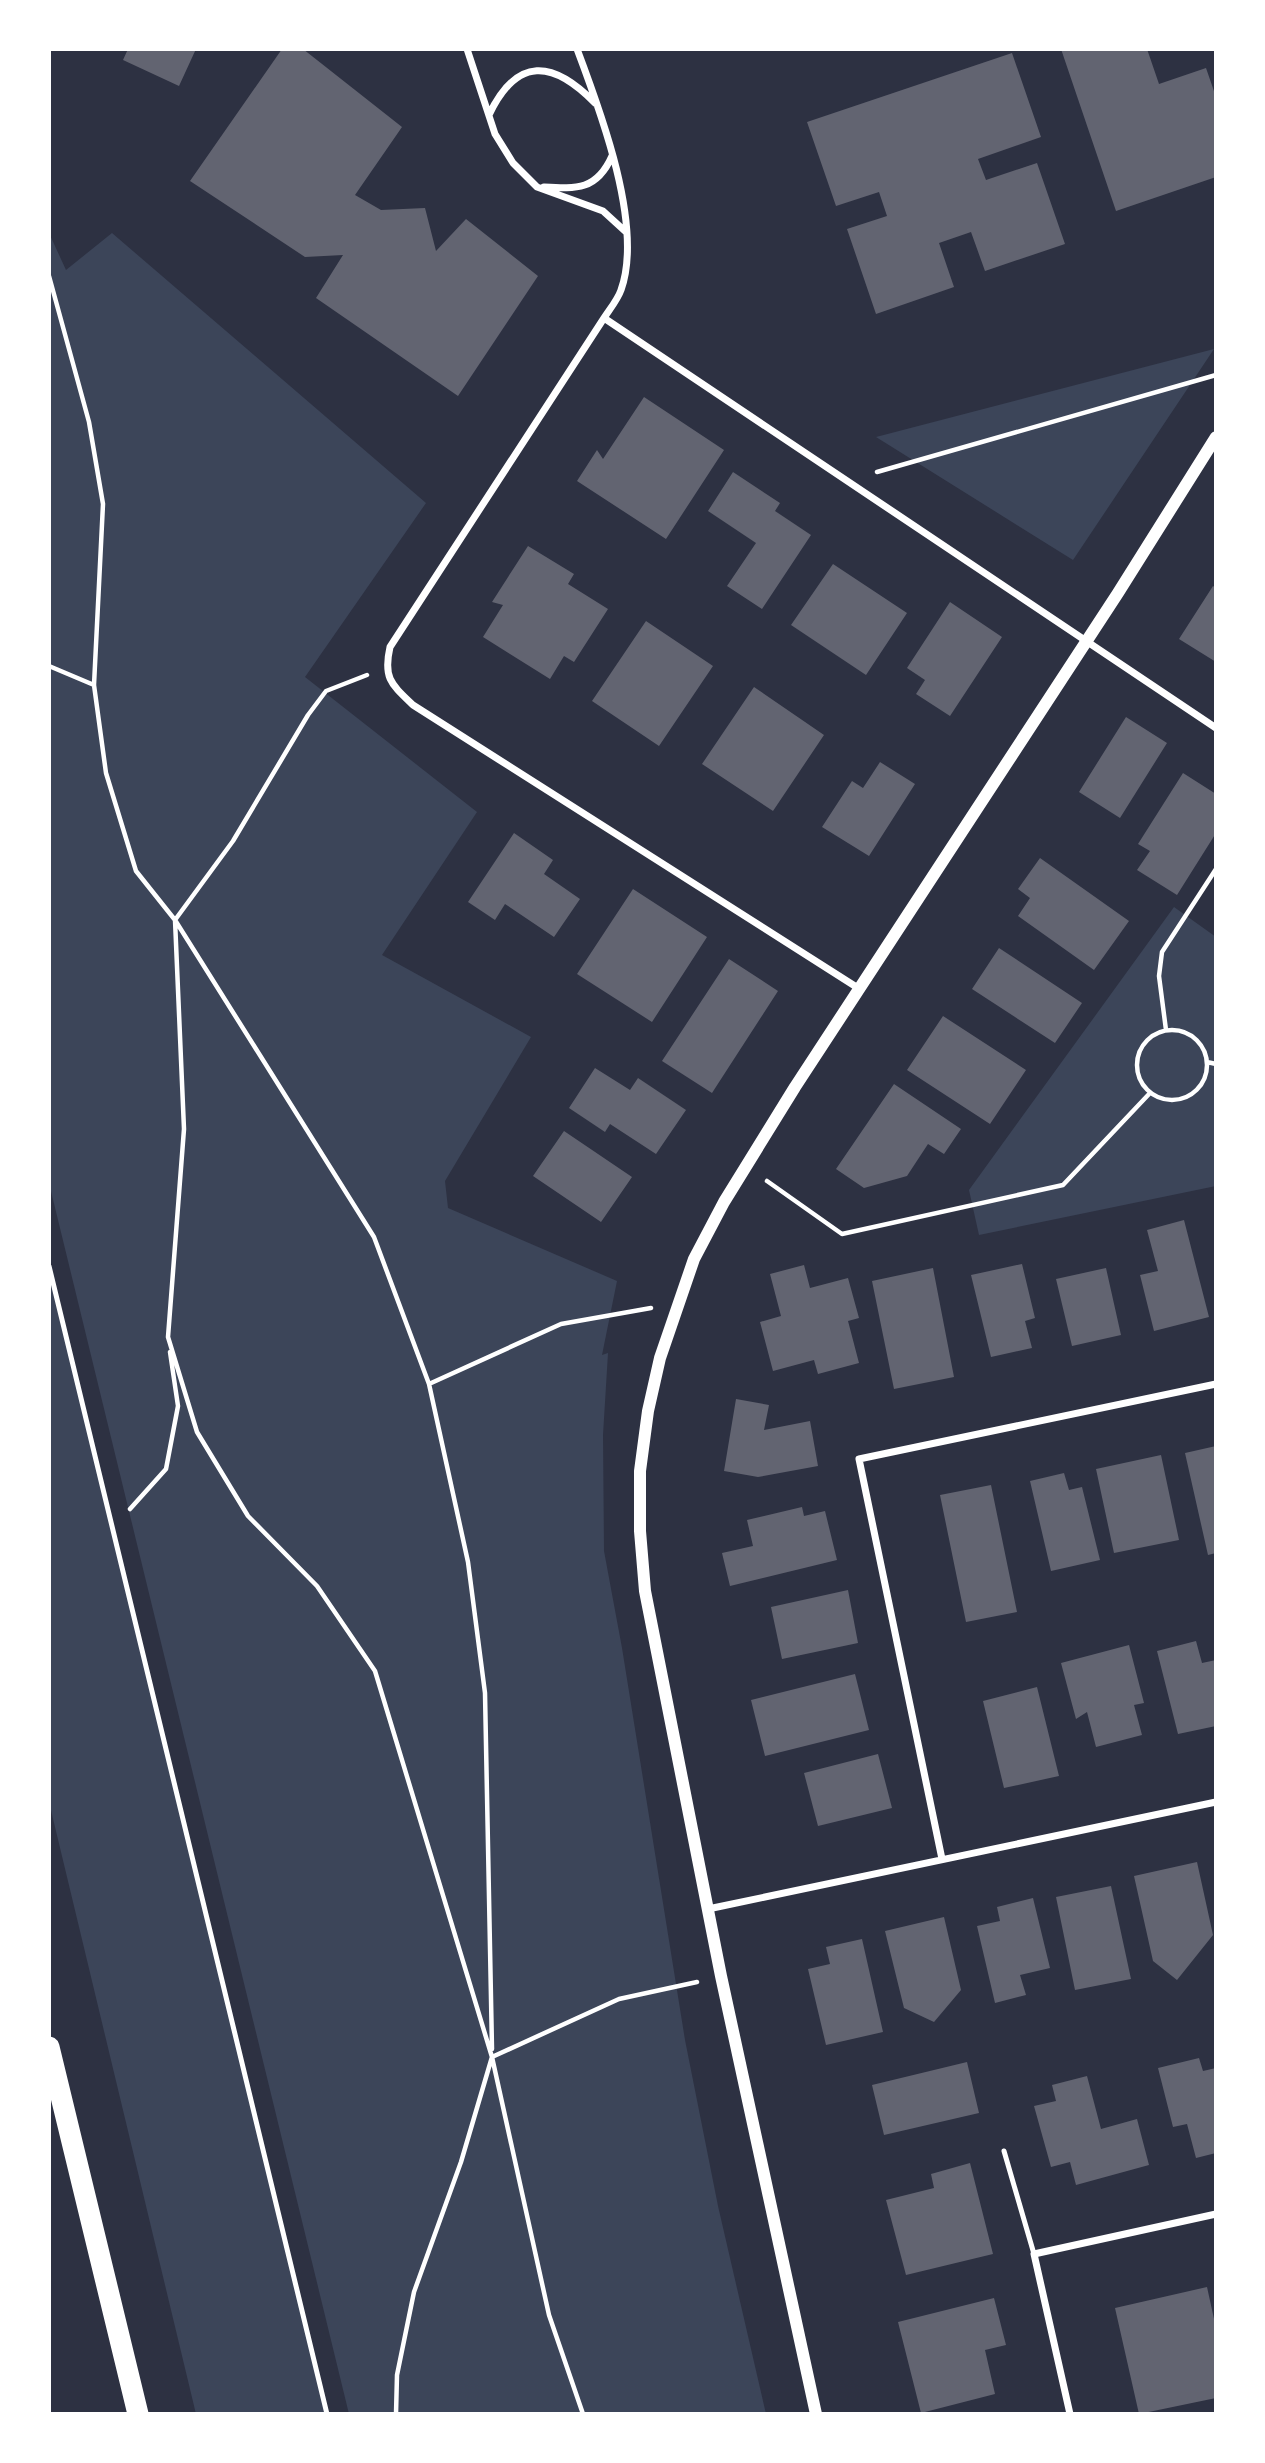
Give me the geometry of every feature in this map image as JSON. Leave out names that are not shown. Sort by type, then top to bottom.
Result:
[{"type":"highway","points":[[49,2047],[138,2414]]},
{"type":"street","points":[[467,49],[495,134],[513,163],[537,187],[603,211],[627,232]]},
{"type":"street","points":[[577,49],[605,124],[627,232],[627,260],[621,291],[390,648],[386,668],[393,686],[413,705],[858,988]]},
{"type":"street","points":[[489,115],[498,95],[511,82],[525,72],[541,70],[561,76],[583,91],[598,107]]},
{"type":"street","points":[[537,187],[573,189],[594,181],[605,171],[612,155]]},
{"type":"street","points":[[604,317],[1216,728]]},
{"type":"street","points":[[816,2414],[721,1976],[645,1591],[640,1531],[640,1471],[648,1411],[660,1358],[694,1259],[746,1167],[858,988],[1086,641],[1216,437]]},
{"type":"street","points":[[942,1859],[859,1459],[1216,1384]]},
{"type":"street","points":[[708,1909],[1216,1801]]},
{"type":"street","points":[[1070,2414],[1034,2254],[1216,2214]]},
{"type":"lane","points":[[49,1266],[327,2414]]},
{"type":"lane","points":[[1004,2151],[1034,2254]]},
{"type":"path","points":[[49,276],[89,422],[103,504],[95,686],[106,773],[136,871],[174,919],[374,1237],[429,1384],[468,1562],[485,1693],[492,2057],[461,2162],[414,2292],[397,2375],[396,2414]]},
{"type":"path","points":[[847,480],[1216,375]]},
{"type":"path","points":[[49,666],[95,686]]},
{"type":"path","points":[[113,1528],[166,1469],[178,1406],[168,1337],[184,1129],[174,919],[233,841],[308,715],[326,691],[386,668]]},
{"type":"path","points":[[1166,1030],[1159,976],[1162,952],[1216,869]]},
{"type":"path","points":[[1166,1030],[1189,1035],[1198,1042],[1207,1062],[1202,1084],[1194,1093],[1172,1101],[1150,1093],[1137,1074],[1136,1063],[1145,1041],[1166,1030]]},
{"type":"path","points":[[1207,1062],[1216,1064]]},
{"type":"path","points":[[746,1167],[842,1234],[1063,1185],[1150,1093]]},
{"type":"path","points":[[429,1384],[561,1324],[677,1303]]},
{"type":"path","points":[[168,1337],[197,1433],[248,1516],[317,1586],[375,1671],[492,2057],[549,2315],[583,2414]]},
{"type":"path","points":[[492,2057],[619,2000],[721,1976]]},
{"type":"shaded area","points":[[49,233],[66,270],[112,233],[426,503],[305,677],[477,812],[382,955],[531,1037],[445,1181],[448,1208],[617,1281],[602,1355],[608,1353],[603,1435],[604,1551],[685,2040],[718,2206],[766,2414],[349,2414],[49,1183]]},
{"type":"shaded area","points":[[1214,349],[1073,560],[876,437]]},
{"type":"shaded area","points":[[1174,907],[1216,937],[1216,1186],[979,1235],[969,1190]]},
{"type":"shaded area","points":[[49,1268],[327,2414],[196,2414],[49,1802]]},
{"type":"building","points":[[128,49],[196,49],[179,86],[123,60]]},
{"type":"building","points":[[282,49],[303,49],[402,127],[355,195],[381,210],[425,208],[436,251],[466,219],[538,276],[458,396],[316,298],[343,255],[305,257],[190,181]]},
{"type":"building","points":[[1061,49],[1147,49],[1159,84],[1206,68],[1216,97],[1216,177],[1116,211]]},
{"type":"building","points":[[1012,53],[1041,137],[978,159],[986,180],[1037,163],[1065,244],[985,271],[971,232],[939,243],[954,287],[876,314],[847,229],[887,216],[879,192],[836,206],[807,122]]},
{"type":"building","points":[[644,397],[724,450],[666,539],[577,481],[597,450],[603,459]]},
{"type":"building","points":[[733,472],[780,503],[775,511],[811,535],[762,609],[727,586],[756,543],[708,511]]},
{"type":"building","points":[[528,546],[574,574],[568,584],[608,609],[574,662],[564,656],[550,679],[483,637],[503,605],[492,602]]},
{"type":"building","points":[[833,564],[907,613],[866,675],[791,625]]},
{"type":"building","points":[[1213,586],[1216,588],[1216,662],[1179,639]]},
{"type":"building","points":[[950,602],[1002,637],[950,716],[916,694],[925,680],[907,668]]},
{"type":"building","points":[[646,621],[713,666],[659,746],[592,701]]},
{"type":"building","points":[[754,687],[824,735],[773,811],[702,764]]},
{"type":"building","points":[[1126,717],[1167,743],[1120,818],[1079,792]]},
{"type":"building","points":[[880,762],[915,784],[869,856],[822,827],[852,781],[863,788]]},
{"type":"building","points":[[1183,773],[1216,794],[1216,833],[1177,895],[1137,870],[1150,851],[1138,844]]},
{"type":"building","points":[[514,833],[553,860],[544,874],[580,899],[554,937],[505,904],[495,920],[468,902]]},
{"type":"building","points":[[1040,858],[1129,921],[1094,970],[1018,916],[1030,898],[1018,889]]},
{"type":"building","points":[[633,889],[707,937],[652,1022],[577,974]]},
{"type":"building","points":[[999,948],[1082,1003],[1055,1043],[972,989]]},
{"type":"building","points":[[729,959],[778,991],[712,1093],[662,1061]]},
{"type":"building","points":[[943,1016],[1026,1070],[990,1124],[907,1070]]},
{"type":"building","points":[[595,1068],[630,1090],[638,1078],[686,1110],[656,1154],[610,1124],[605,1132],[569,1108]]},
{"type":"building","points":[[894,1084],[961,1129],[944,1154],[928,1144],[907,1176],[864,1188],[836,1169]]},
{"type":"building","points":[[564,1131],[632,1177],[601,1222],[533,1176]]},
{"type":"building","points":[[1184,1220],[1209,1317],[1154,1331],[1140,1275],[1158,1271],[1147,1230]]},
{"type":"building","points":[[1022,1264],[1035,1318],[1025,1321],[1032,1348],[991,1357],[971,1275]]},
{"type":"building","points":[[804,1265],[810,1288],[848,1278],[859,1318],[848,1321],[859,1363],[818,1374],[814,1360],[773,1371],[760,1322],[781,1316],[770,1274]]},
{"type":"building","points":[[933,1268],[954,1377],[894,1389],[872,1281]]},
{"type":"building","points":[[1106,1268],[1121,1335],[1072,1346],[1056,1279]]},
{"type":"building","points":[[736,1399],[769,1405],[764,1430],[810,1421],[818,1466],[758,1477],[724,1471]]},
{"type":"building","points":[[1216,1446],[1216,1553],[1208,1555],[1185,1453]]},
{"type":"building","points":[[1161,1455],[1179,1540],[1114,1553],[1096,1469]]},
{"type":"building","points":[[1064,1473],[1069,1490],[1082,1487],[1100,1560],[1051,1571],[1030,1481]]},
{"type":"building","points":[[991,1485],[1017,1612],[966,1622],[940,1495]]},
{"type":"building","points":[[802,1507],[804,1516],[825,1511],[837,1560],[730,1586],[722,1553],[753,1546],[747,1520]]},
{"type":"building","points":[[848,1590],[858,1643],[782,1659],[771,1607]]},
{"type":"building","points":[[1196,1641],[1202,1663],[1216,1660],[1216,1726],[1178,1734],[1157,1651]]},
{"type":"building","points":[[1129,1645],[1144,1703],[1134,1705],[1142,1735],[1096,1747],[1087,1712],[1076,1719],[1061,1663]]},
{"type":"building","points":[[855,1674],[869,1730],[765,1756],[751,1700]]},
{"type":"building","points":[[1037,1687],[1059,1776],[1004,1788],[983,1701]]},
{"type":"building","points":[[878,1754],[892,1808],[818,1826],[804,1773]]},
{"type":"building","points":[[1197,1862],[1213,1935],[1177,1980],[1153,1961],[1134,1876]]},
{"type":"building","points":[[1111,1886],[1131,1979],[1075,1990],[1056,1897]]},
{"type":"building","points":[[1033,1898],[1050,1968],[1020,1975],[1026,1995],[995,2003],[977,1926],[1000,1921],[997,1907]]},
{"type":"building","points":[[944,1917],[961,1990],[934,2022],[904,2008],[885,1931]]},
{"type":"building","points":[[862,1939],[883,2032],[826,2045],[808,1969],[830,1964],[826,1947]]},
{"type":"building","points":[[1199,2058],[1203,2071],[1216,2068],[1216,2153],[1196,2158],[1187,2124],[1173,2127],[1158,2068]]},
{"type":"building","points":[[967,2062],[979,2113],[884,2135],[872,2085]]},
{"type":"building","points":[[1087,2076],[1101,2129],[1137,2119],[1149,2165],[1076,2185],[1070,2162],[1051,2167],[1034,2106],[1056,2101],[1052,2085]]},
{"type":"building","points":[[970,2163],[993,2254],[906,2275],[886,2200],[934,2188],[931,2174]]},
{"type":"building","points":[[1207,2287],[1216,2328],[1216,2398],[1139,2414],[1115,2308]]},
{"type":"building","points":[[994,2298],[1006,2345],[985,2350],[995,2394],[921,2413],[898,2322]]}]
